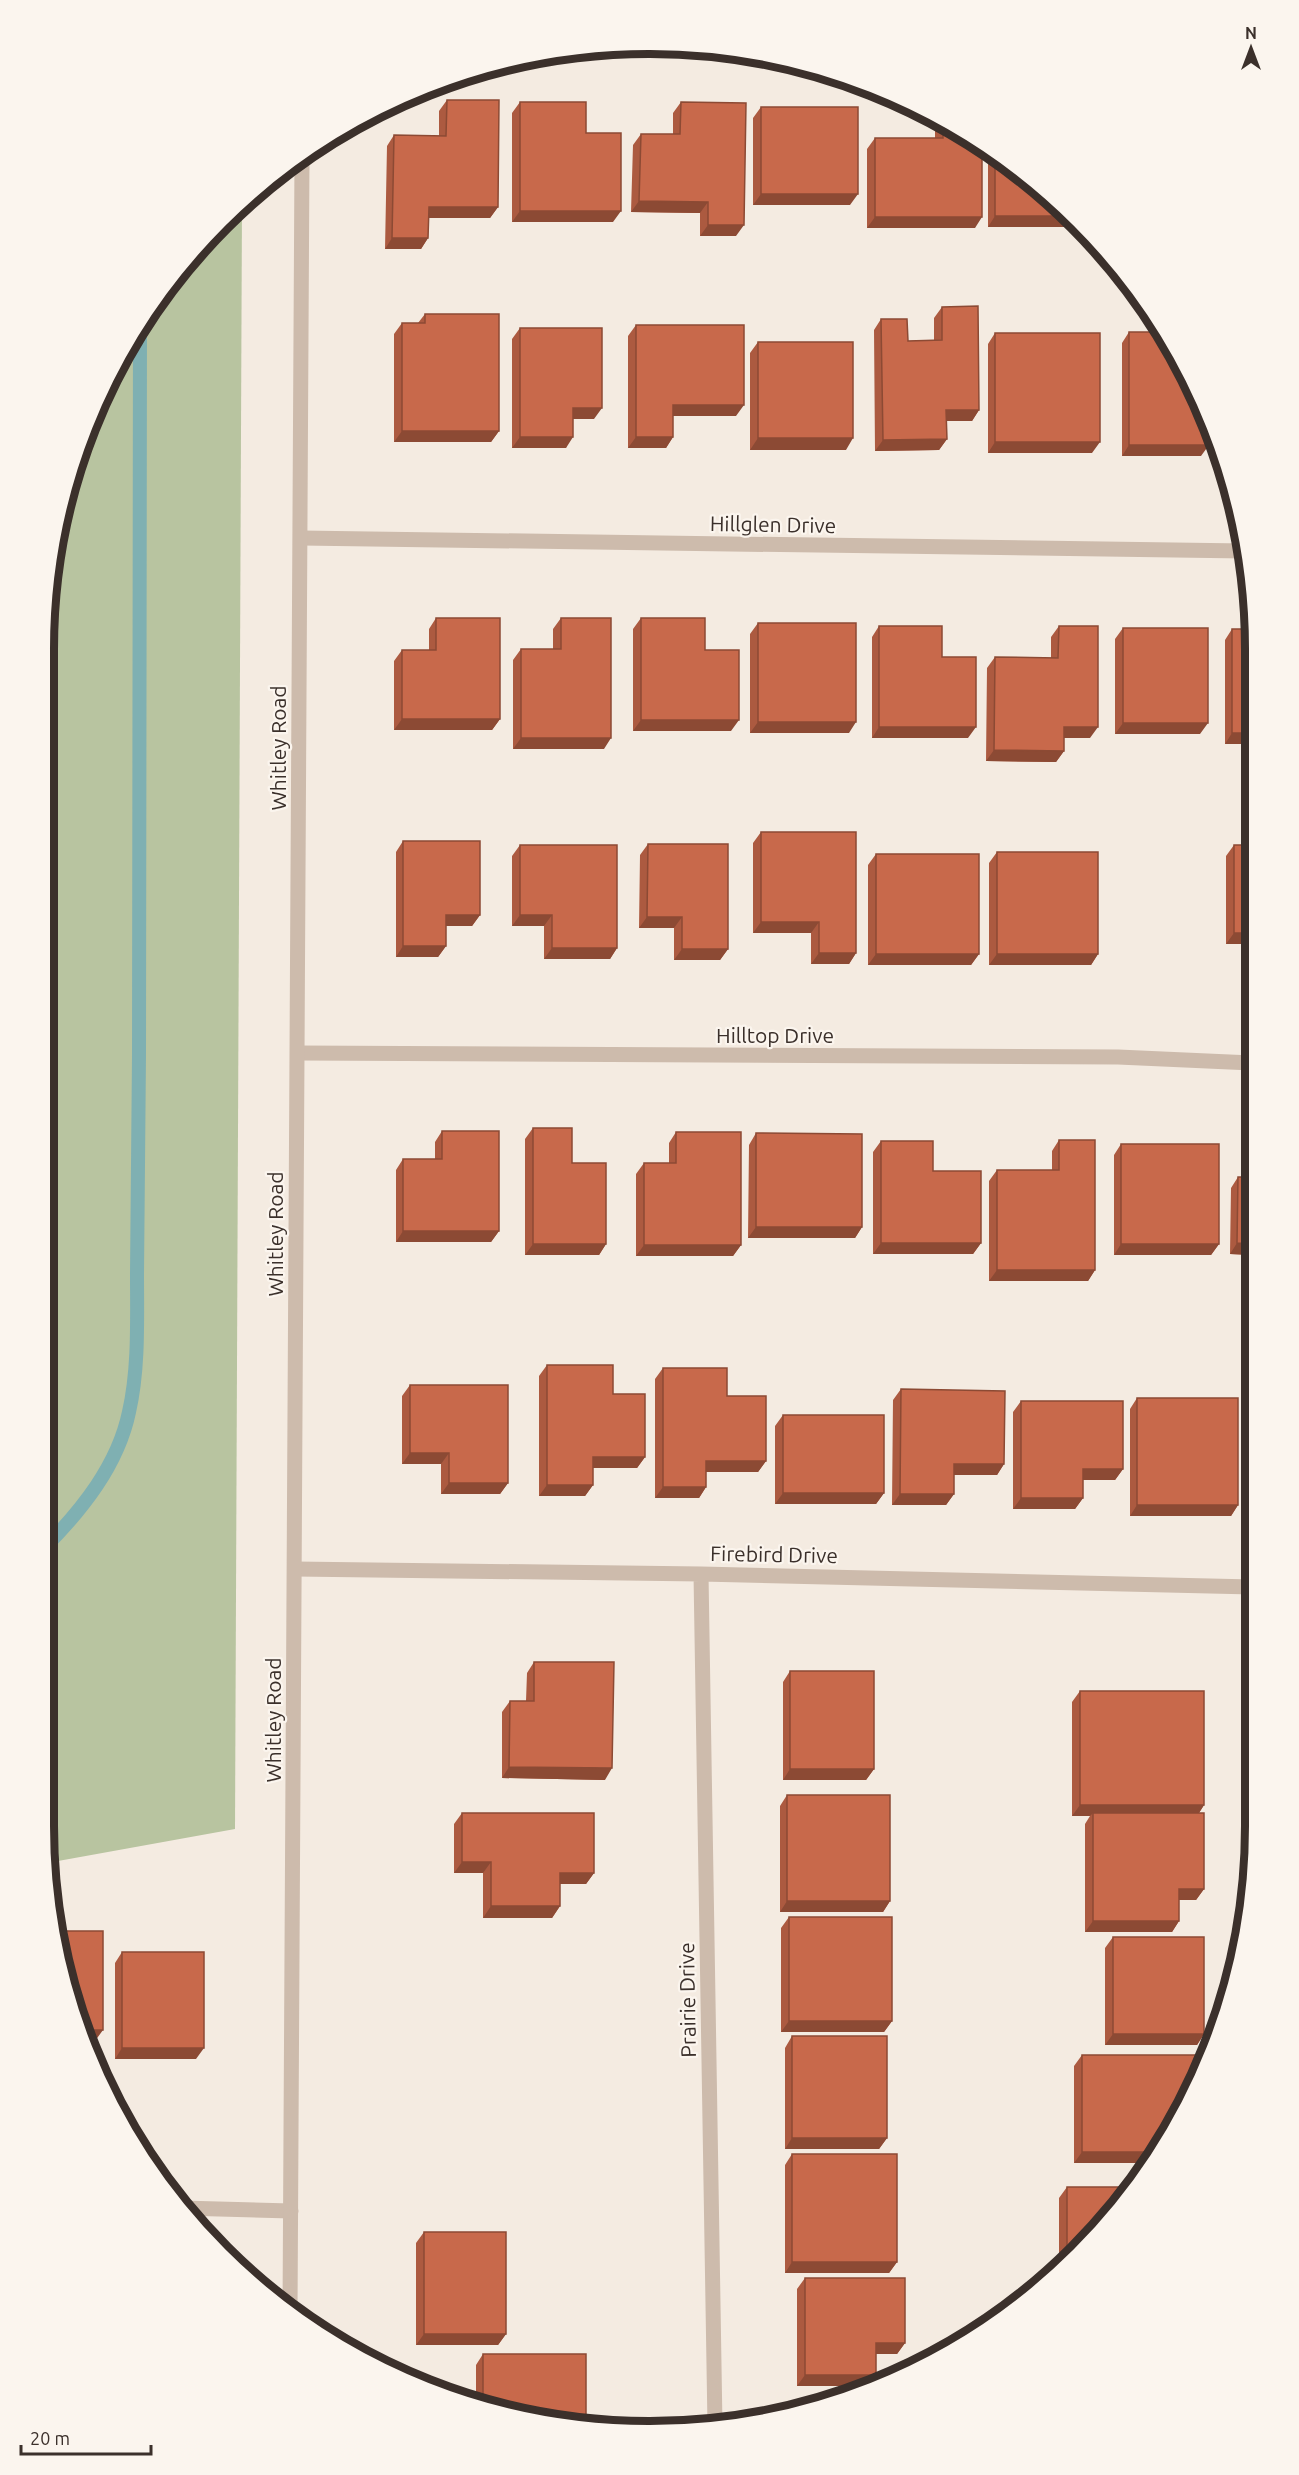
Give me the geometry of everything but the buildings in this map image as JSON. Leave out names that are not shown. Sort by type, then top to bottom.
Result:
[{"type":"street","name":"Whitley Road","points":[[290,2300],[302,166]]},
{"type":"street","name":"Hillglen Drive","points":[[301,538],[1237,551]]},
{"type":"street","name":"Hilltop Drive","points":[[298,1053],[1118,1057],[1245,1063]]},
{"type":"street","name":"Firebird Drive","points":[[294,1569],[701,1574],[1245,1587]]},
{"type":"street","name":"Prairie Drive","points":[[701,1574],[715,2417]]},
{"type":"street","points":[[194,2208],[291,2211]]},
{"type":"green space","points":[[242,216],[235,1829],[55,1862],[54,650],[55,611],[65,533],[74,495],[99,422],[115,386],[154,319],[202,257]]},
{"type":"waterway","points":[[54,1537],[97,1486],[116,1450],[129,1412],[136,1361],[139,1082],[140,342]]}]
